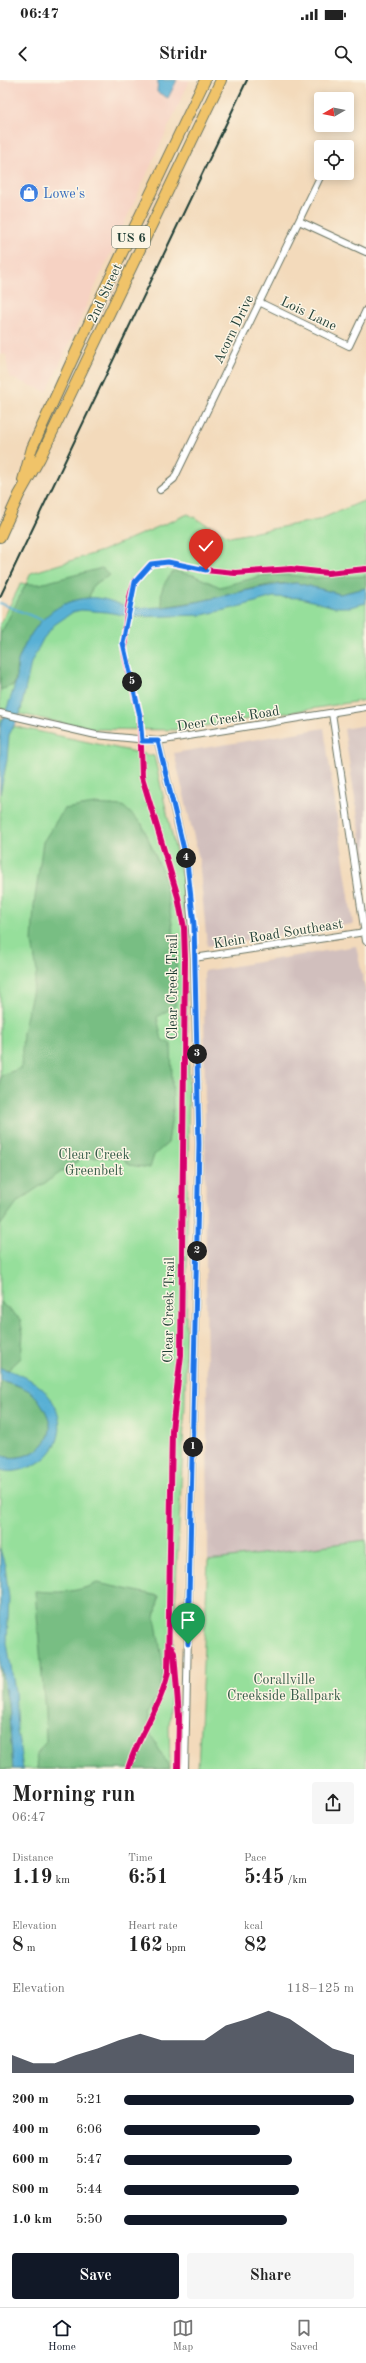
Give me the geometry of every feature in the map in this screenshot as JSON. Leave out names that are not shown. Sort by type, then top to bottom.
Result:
[{"type":"main road","name":"2nd Street","points":[[19,495],[32,448],[100,299],[205,80]]},
{"type":"main road","name":"2nd Street","points":[[0,537],[19,495],[49,442],[221,80]]},
{"type":"street","name":"Acorn Drive","points":[[160,490],[174,479],[319,180]]},
{"type":"street","points":[[299,221],[366,252]]},
{"type":"street","name":"Lois Lane","points":[[259,302],[349,346],[366,310]]},
{"type":"street","name":"Deer Creek Road","points":[[0,713],[96,735],[158,741],[366,707]]},
{"type":"street","points":[[332,713],[366,941]]},
{"type":"street","points":[[158,741],[187,862],[194,925],[199,1144],[185,1769]]},
{"type":"street","name":"Klein Road Southeast","points":[[194,958],[365,932]]},
{"type":"shaded area","points":[[0,80],[190,80],[47,392],[9,377],[6,354],[0,355]]},
{"type":"shaded area","points":[[366,725],[366,869],[344,729]]},
{"type":"shaded area","points":[[324,728],[353,924],[207,946],[199,859],[174,753]]},
{"type":"shaded area","points":[[356,946],[366,993],[366,1540],[208,1561],[204,971]]},
{"type":"green space","points":[[366,500],[366,700],[181,730],[90,729],[20,714],[22,707],[9,704],[7,710],[0,708],[0,625],[21,583],[26,584],[31,573],[102,551],[188,514],[230,537],[318,520]]},
{"type":"green space","points":[[102,568],[110,575],[93,585],[89,598],[64,606],[44,619],[36,627],[23,648],[18,661],[14,685],[0,690],[0,635],[26,584],[40,584]]},
{"type":"green space","points":[[173,571],[193,575],[220,587],[264,575],[291,575],[313,578],[366,576],[366,588],[340,594],[297,583],[272,584],[201,601],[163,607],[161,597],[163,588]]},
{"type":"green space","name":"Clear Creek Greenbelt","points":[[0,718],[4,719],[3,724],[154,756],[182,879],[189,1077],[185,1405],[169,1727],[170,1769],[0,1769]]},
{"type":"green space","points":[[94,804],[123,806],[142,824],[164,876],[177,953],[175,1006],[157,1017],[162,1040],[171,1044],[173,1110],[168,1143],[154,1155],[150,1168],[129,1165],[122,1157],[82,1158],[18,1201],[0,1226],[0,1076],[21,1068],[23,1032],[37,972],[32,942],[34,905],[43,842],[64,809]]},
{"type":"green space","points":[[0,1302],[20,1319],[23,1333],[21,1358],[8,1370],[0,1368]]},
{"type":"green space","points":[[0,1380],[20,1386],[31,1392],[41,1404],[49,1420],[50,1430],[44,1444],[31,1453],[23,1456],[7,1457],[0,1455]]},
{"type":"green space","name":"Corallville Creekside Ballpark","points":[[366,1540],[366,1769],[198,1769],[208,1561]]},
{"type":"green space","points":[[97,1583],[159,1596],[155,1617],[164,1671],[158,1695],[147,1713],[151,1735],[170,1769],[38,1769],[36,1754],[46,1742],[35,1591],[66,1592],[82,1589]]},
{"type":"green space","points":[[0,1665],[8,1702],[13,1769],[0,1769]]},
{"type":"water","points":[[158,80],[177,80],[168,98],[157,92]]},
{"type":"water","points":[[297,583],[340,594],[366,588],[366,603],[350,607],[334,607],[301,598],[273,597],[202,615],[134,617],[107,612],[81,610],[73,612],[54,625],[43,639],[31,663],[20,714],[9,735],[7,760],[0,794],[0,727],[17,678],[18,661],[29,638],[36,628],[53,611],[75,600],[88,598],[104,599],[134,608],[163,607],[197,602],[280,584]]},
{"type":"water","points":[[0,1368],[20,1375],[39,1386],[49,1396],[59,1418],[60,1430],[57,1441],[51,1451],[42,1460],[23,1470],[0,1470],[0,1455],[7,1457],[23,1456],[38,1449],[44,1444],[48,1437],[50,1430],[49,1420],[45,1410],[31,1392],[24,1388],[0,1380]]},
{"type":"water","points":[[0,1549],[5,1566],[9,1598],[7,1643],[15,1691],[17,1730],[23,1769],[13,1769],[8,1702],[0,1665]]},
{"type":"waterway","points":[[0,603],[44,621]]},
{"type":"railway","points":[[0,597],[247,80]]},
{"type":"cycle path","name":"Clear Creek Trail","points":[[128,1769],[137,1744],[155,1709],[165,1685],[168,1672],[172,1430],[181,1355],[185,958],[184,928],[178,897],[142,777],[140,716],[125,655],[125,628],[128,605],[136,581],[151,564],[168,562],[205,570],[235,573],[291,569],[328,573],[366,569]]},
{"type":"cycle path","points":[[172,1648],[174,1653],[179,1716],[178,1769]]},
{"type":"place","name":"Lowe's","points":[[29,193]]},
{"type":"route","points":[[188,1644],[199,1144],[194,925],[187,862],[178,820],[158,741],[142,741],[140,716],[123,643],[135,582],[151,564],[168,562],[206,570]]}]
